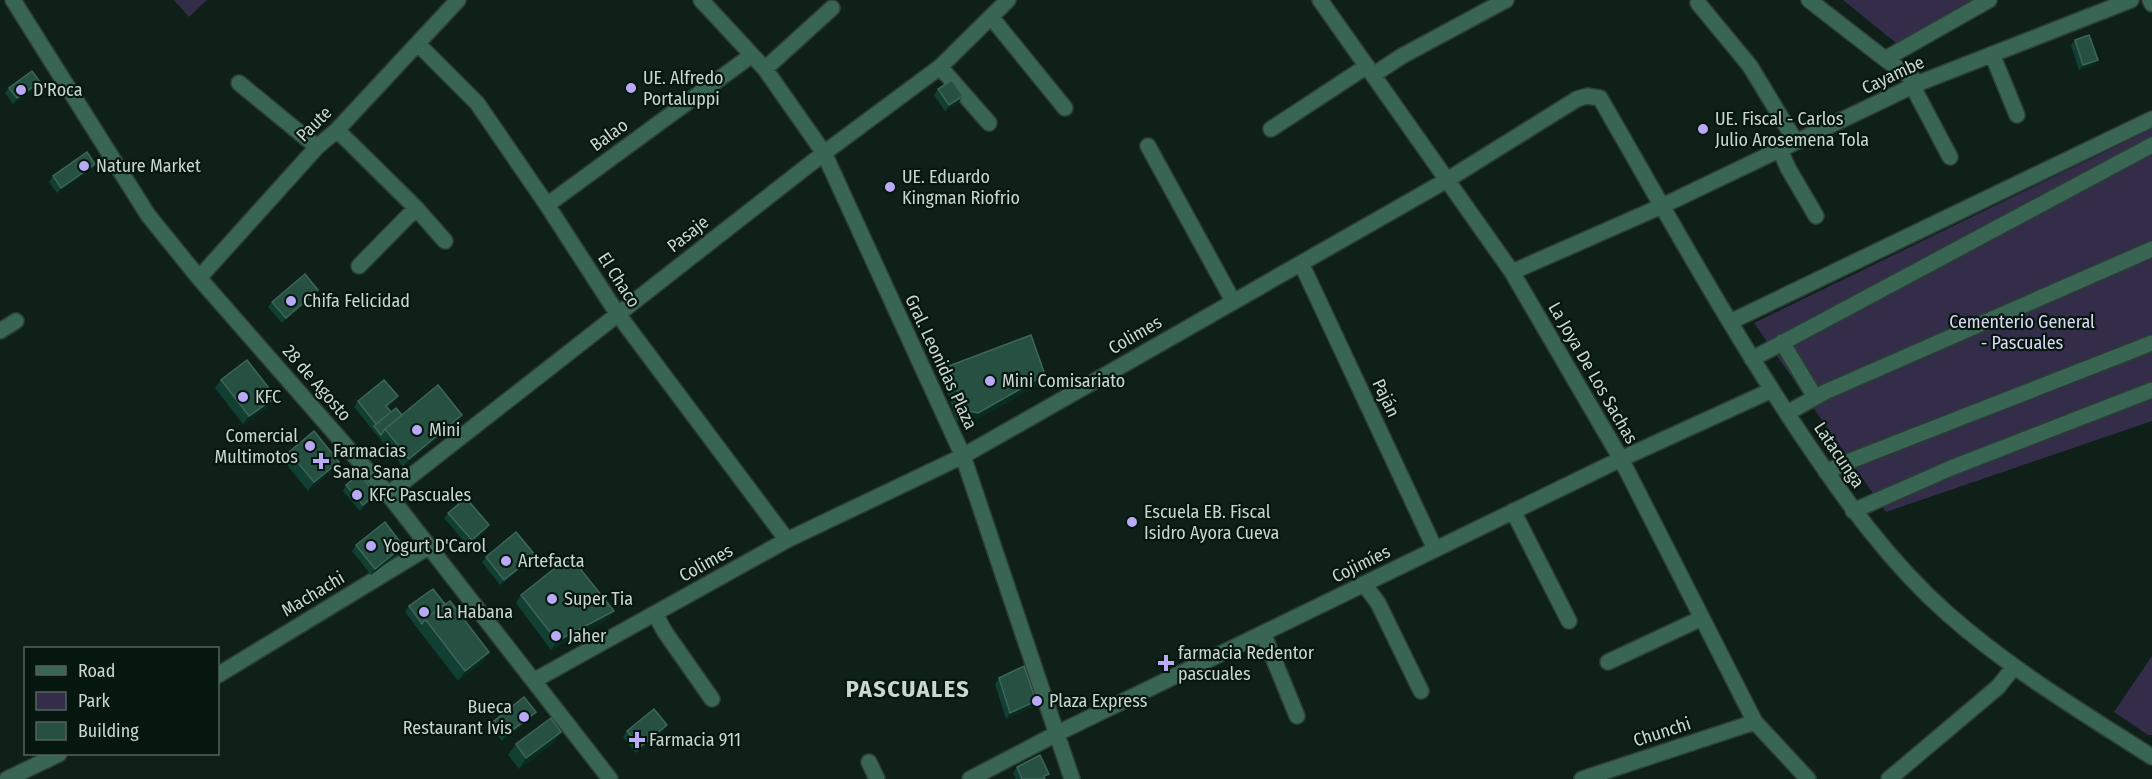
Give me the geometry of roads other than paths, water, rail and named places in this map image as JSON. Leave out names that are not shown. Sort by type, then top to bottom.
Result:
[{"type":"street","name":"28 de Agosto","points":[[13,0],[148,215],[199,278],[388,494],[610,779]]},
{"type":"street","name":"Paute","points":[[199,278],[318,147],[337,130],[458,0]]},
{"type":"street","name":"Gral. Leonidas Plaza","points":[[701,0],[765,69],[824,153],[963,456],[1072,779]]},
{"type":"street","name":"Pasaje","points":[[388,494],[617,313],[824,153],[940,67],[1008,0]]},
{"type":"street","name":"La Joya De Los Sachas","points":[[1320,0],[1512,272],[1621,459],[1755,722],[1808,779]]},
{"type":"street","points":[[1271,129],[1370,71],[1506,0]]},
{"type":"street","points":[[1811,0],[1916,85],[1950,157]]},
{"type":"street","points":[[1885,59],[1989,0]]},
{"type":"street","name":"Cayambe","points":[[1512,272],[1662,206],[1916,85],[2131,0]]},
{"type":"street","points":[[2150,0],[2152,4]]},
{"type":"street","points":[[1698,3],[1750,66],[1796,142]]},
{"type":"street","points":[[765,69],[832,8]]},
{"type":"street","points":[[991,17],[1065,108]]},
{"type":"street","name":"El Chaco","points":[[418,44],[477,103],[617,313],[787,540]]},
{"type":"street","points":[[1992,54],[2017,115]]},
{"type":"street","name":"Balao","points":[[547,205],[752,56]]},
{"type":"street","points":[[940,67],[989,123]]},
{"type":"street","points":[[239,82],[318,147]]},
{"type":"street","name":"Colimes","points":[[535,680],[787,540],[963,456],[1447,180],[1577,99],[1587,96]]},
{"type":"street","name":"Latacunga","points":[[1587,96],[1600,98],[1752,359],[1853,511],[1885,550],[1947,614],[2014,667],[2152,757]]},
{"type":"street","points":[[1730,322],[2152,119]]},
{"type":"street","points":[[337,130],[416,208],[445,241]]},
{"type":"street","points":[[1752,359],[2152,145]]},
{"type":"street","points":[[1148,146],[1233,301]]},
{"type":"street","points":[[1780,150],[1816,216]]},
{"type":"street","points":[[359,266],[416,208]]},
{"type":"street","points":[[1787,413],[1815,397],[2152,249]]},
{"type":"street","name":"Paján","points":[[1301,264],[1435,549]]},
{"type":"street","points":[[0,332],[16,321]]},
{"type":"street","points":[[1782,342],[1815,397]]},
{"type":"street","points":[[1826,472],[2152,342]]},
{"type":"street","name":"Cojimíes","points":[[969,779],[1058,733],[1513,511],[1772,390]]},
{"type":"street","points":[[1853,511],[1951,468],[2152,390]]},
{"type":"street","points":[[1513,511],[1569,621]]},
{"type":"street","name":"Machachi","points":[[219,674],[430,546]]},
{"type":"street","points":[[1364,584],[1378,603],[1421,691]]},
{"type":"street","points":[[655,614],[712,699]]},
{"type":"street","points":[[1608,662],[1702,618]]},
{"type":"street","points":[[1263,633],[1297,716]]},
{"type":"street","points":[[1889,779],[1998,687],[2014,667]]},
{"type":"street","name":"Chunchi","points":[[1582,779],[1755,722]]},
{"type":"street","points":[[7,779],[55,755]]},
{"type":"street","points":[[869,762],[877,779]]},
{"type":"place","name":"UE. Alfredo Portaluppi","points":[[631,88]]},
{"type":"place","name":"D'Roca","points":[[21,90]]},
{"type":"place","name":"UE. Fiscal - Carlos Julio Arosemena Tola","points":[[1703,129]]},
{"type":"place","name":"Nature Market","points":[[84,166]]},
{"type":"place","name":"UE. Eduardo Kingman Riofrio","points":[[890,187]]},
{"type":"place","name":"Chifa Felicidad","points":[[291,301]]},
{"type":"place","name":"Mini Comisariato","points":[[990,381]]},
{"type":"place","name":"KFC","points":[[243,397]]},
{"type":"place","name":"Mini","points":[[417,430]]},
{"type":"place","name":"Comercial Multimotos","points":[[310,446]]},
{"type":"place","name":"Farmacias Sana Sana","points":[[321,461]]},
{"type":"place","name":"KFC Pascuales","points":[[357,495]]},
{"type":"place","name":"Escuela EB. Fiscal Isidro Ayora Cueva","points":[[1132,522]]},
{"type":"place","name":"Yogurt D'Carol","points":[[371,546]]},
{"type":"place","name":"Artefacta","points":[[506,561]]},
{"type":"place","name":"Super Tia","points":[[552,599]]},
{"type":"place","name":"La Habana","points":[[424,612]]},
{"type":"place","name":"Jaher","points":[[556,636]]},
{"type":"place","name":"farmacia Redentor pascuales","points":[[1166,663]]},
{"type":"place","name":"Plaza Express","points":[[1037,701]]},
{"type":"place","name":"Bueca Restaurant Ivis","points":[[524,717]]},
{"type":"place","name":"Farmacia 911","points":[[637,740]]},
{"type":"district","name":"PASCUALES","points":[[908,689]]},
{"type":"park label","name":"Cementerio General - Pascuales","points":[[2022,332]]}]
